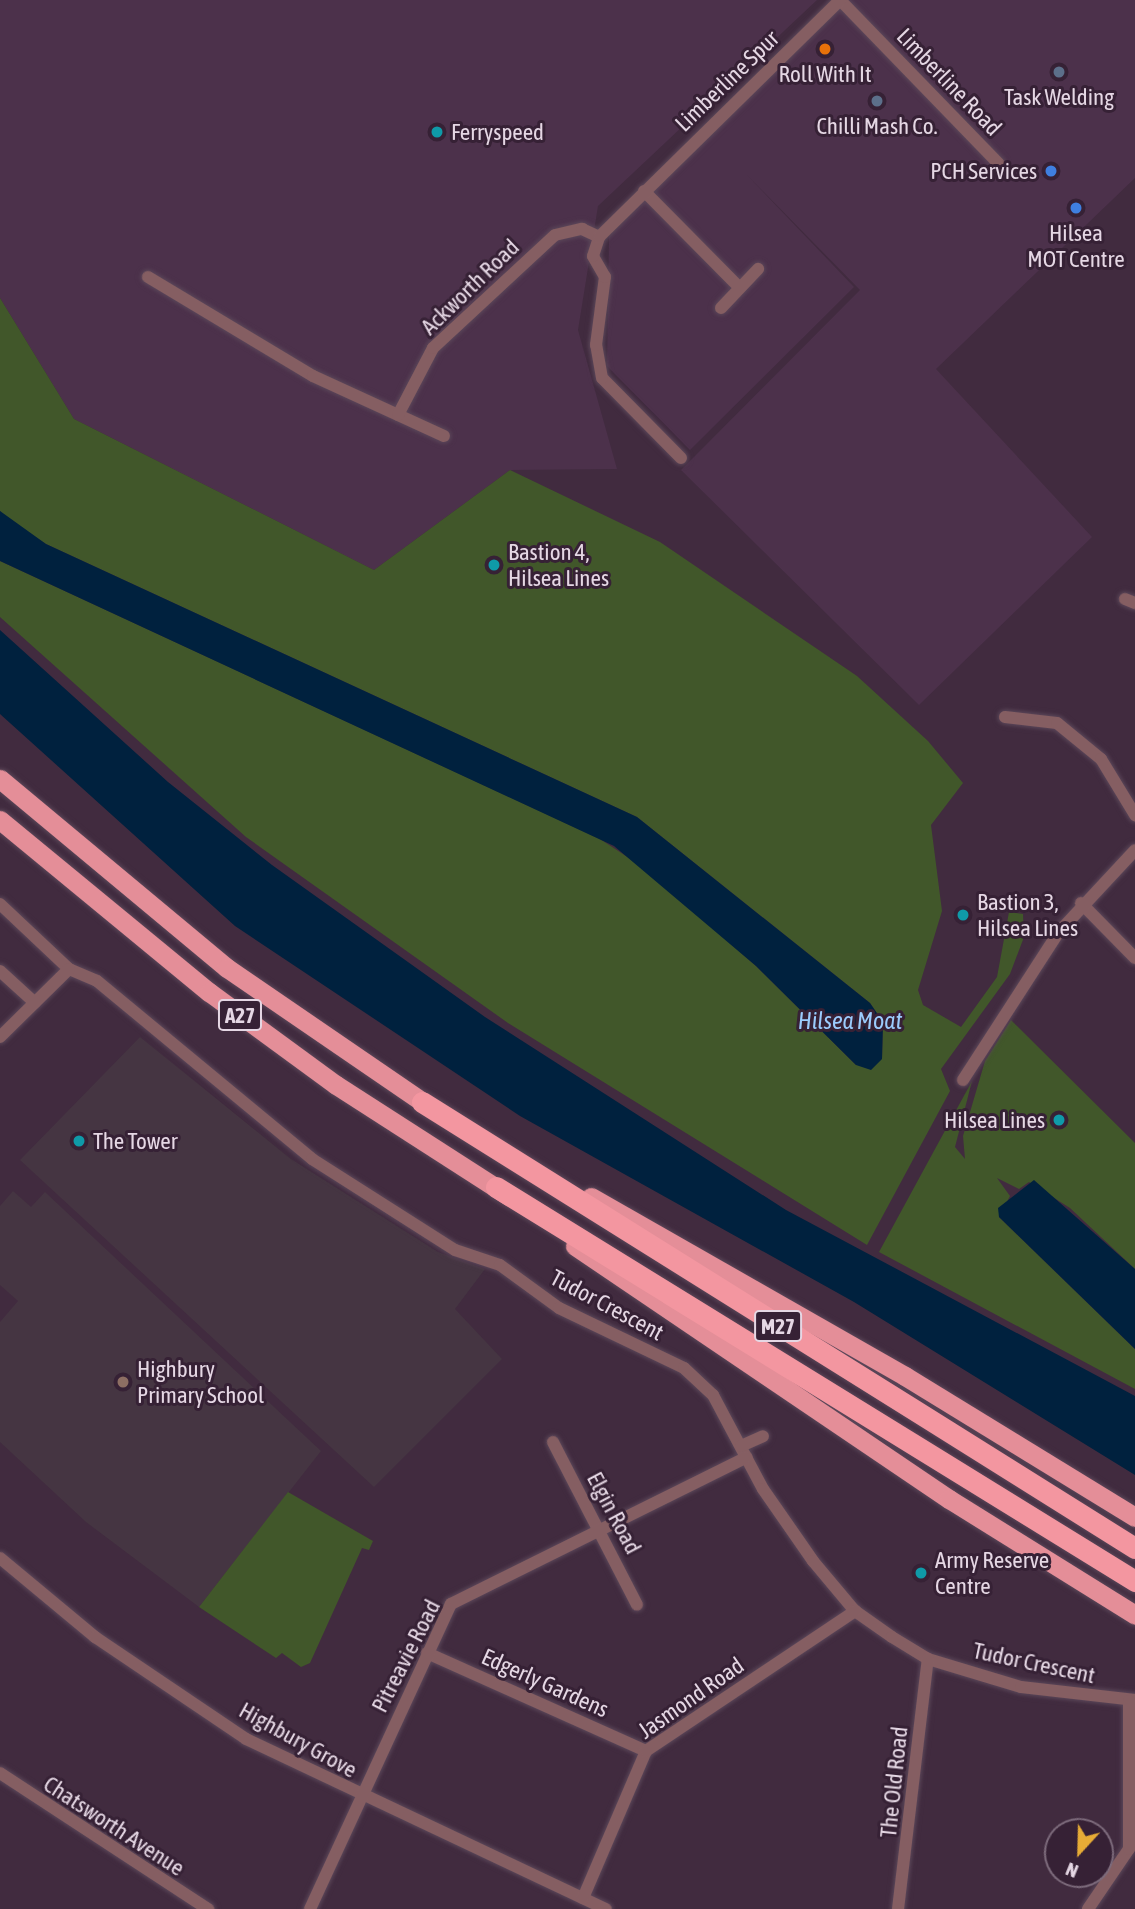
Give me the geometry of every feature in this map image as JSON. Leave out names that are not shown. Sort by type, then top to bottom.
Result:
[{"type":"highway","name":"A27","points":[[0,779],[227,968],[422,1102]]},
{"type":"highway","name":"A27","points":[[0,820],[209,992],[336,1085],[496,1187]]},
{"type":"highway","points":[[422,1102],[905,1376],[1135,1517]]},
{"type":"highway","name":"M27","points":[[422,1102],[1135,1548]]},
{"type":"highway","points":[[496,1187],[647,1299],[1135,1615]]},
{"type":"highway","name":"M27","points":[[496,1187],[1135,1581]]},
{"type":"street","name":"Limberline Road","points":[[840,0],[999,164]]},
{"type":"street","name":"Limberline Spur","points":[[599,237],[840,0]]},
{"type":"street","points":[[644,191],[740,288]]},
{"type":"street","name":"Ackworth Road","points":[[398,415],[433,348],[555,235],[582,229],[599,237]]},
{"type":"street","points":[[599,237],[593,256],[605,277],[596,345],[602,378],[681,458]]},
{"type":"street","points":[[720,308],[758,269]]},
{"type":"street","points":[[148,277],[226,329],[444,436]]},
{"type":"street","points":[[1005,717],[1057,723],[1101,759],[1135,815]]},
{"type":"street","points":[[963,1080],[1081,903],[1135,850]]},
{"type":"street","points":[[1081,903],[1135,958]]},
{"type":"street","name":"Tudor Crescent","points":[[0,904],[69,968],[97,981],[312,1159],[455,1250],[500,1265],[559,1308],[684,1368],[713,1395],[744,1451],[813,1561],[855,1611],[928,1659],[1021,1687],[1132,1700]]},
{"type":"street","points":[[0,1037],[69,968]]},
{"type":"street","points":[[0,971],[35,1003]]},
{"type":"street","name":"Pitreavie Road","points":[[310,1909],[451,1604],[744,1451],[763,1436]]},
{"type":"street","name":"Elgin Road","points":[[553,1442],[600,1528],[637,1605]]},
{"type":"street","name":"Highbury Grove","points":[[0,1558],[95,1637],[246,1739],[362,1798],[606,1909]]},
{"type":"street","name":"Jasmond Road","points":[[583,1898],[646,1751],[855,1611]]},
{"type":"street","name":"Edgerly Gardens","points":[[427,1653],[646,1751]]},
{"type":"street","name":"The Old Road","points":[[898,1909],[928,1659]]},
{"type":"street","points":[[1088,1909],[1132,1849],[1132,1700]]},
{"type":"street","name":"Chatsworth Avenue","points":[[0,1773],[208,1909]]},
{"type":"shaded area","points":[[0,0],[817,0],[598,206],[578,330],[617,469],[510,470],[374,570],[74,419],[0,298]]},
{"type":"shaded area","points":[[847,0],[1135,0],[1135,178],[936,369],[1092,537],[919,705],[681,470],[860,290],[746,174],[854,287],[690,450],[607,366],[609,236]]},
{"type":"shaded area","points":[[140,1037],[291,1159],[438,1252],[485,1269],[455,1309],[502,1359],[374,1487],[20,1160]]},
{"type":"shaded area","name":"Highbury Primary School","points":[[13,1191],[31,1207],[45,1192],[321,1451],[199,1607],[86,1522],[0,1442],[0,1322],[18,1301],[0,1285],[0,1206]]},
{"type":"green space","points":[[0,298],[74,419],[374,570],[510,470],[660,542],[857,676],[928,741],[963,783],[931,825],[942,911],[918,990],[923,1005],[961,1027],[997,977],[1009,912],[1023,914],[1024,937],[1010,974],[941,1069],[950,1091],[867,1245],[508,1023],[246,837],[0,617],[0,561],[600,839],[641,866],[756,966],[856,1065],[882,1059],[883,1022],[870,1003],[637,817],[46,544],[7,519],[0,511]]},
{"type":"green space","points":[[1011,1020],[1135,1143],[1135,1269],[1070,1208],[1029,1182],[1019,1189],[997,1178],[1010,1196],[999,1217],[1135,1349],[1135,1389],[879,1252],[972,1081],[955,1147],[965,1159],[963,1136],[985,1061]]},
{"type":"green space","points":[[288,1492],[373,1541],[369,1550],[362,1548],[310,1663],[301,1667],[282,1653],[276,1658],[199,1607]]},
{"type":"water","name":"Hilsea Moat","points":[[0,511],[46,544],[637,817],[870,1003],[883,1022],[882,1059],[871,1070],[856,1065],[756,966],[614,846],[0,561]]},
{"type":"water","points":[[0,630],[168,782],[272,865],[485,1017],[786,1210],[1135,1396],[1135,1475],[854,1302],[520,1116],[235,926],[0,714]]},
{"type":"water","points":[[1034,1180],[1135,1269],[1135,1349],[999,1217],[998,1208]]},
{"type":"place","name":"Roll With It","points":[[825,49]]},
{"type":"place","name":"Task Welding","points":[[1059,72]]},
{"type":"place","name":"Chilli Mash Co.","points":[[877,101]]},
{"type":"place","name":"Ferryspeed","points":[[437,132]]},
{"type":"place","name":"PCH Services","points":[[1051,171]]},
{"type":"place","name":"Hilsea MOT Centre","points":[[1076,208]]},
{"type":"place","name":"Bastion 4, Hilsea Lines","points":[[494,565]]},
{"type":"place","name":"Bastion 3, Hilsea Lines","points":[[963,915]]},
{"type":"place","name":"Hilsea Lines","points":[[1059,1120]]},
{"type":"place","name":"The Tower","points":[[79,1141]]},
{"type":"place","name":"Highbury Primary School","points":[[123,1382]]},
{"type":"place","name":"Army Reserve Centre","points":[[921,1573]]}]
